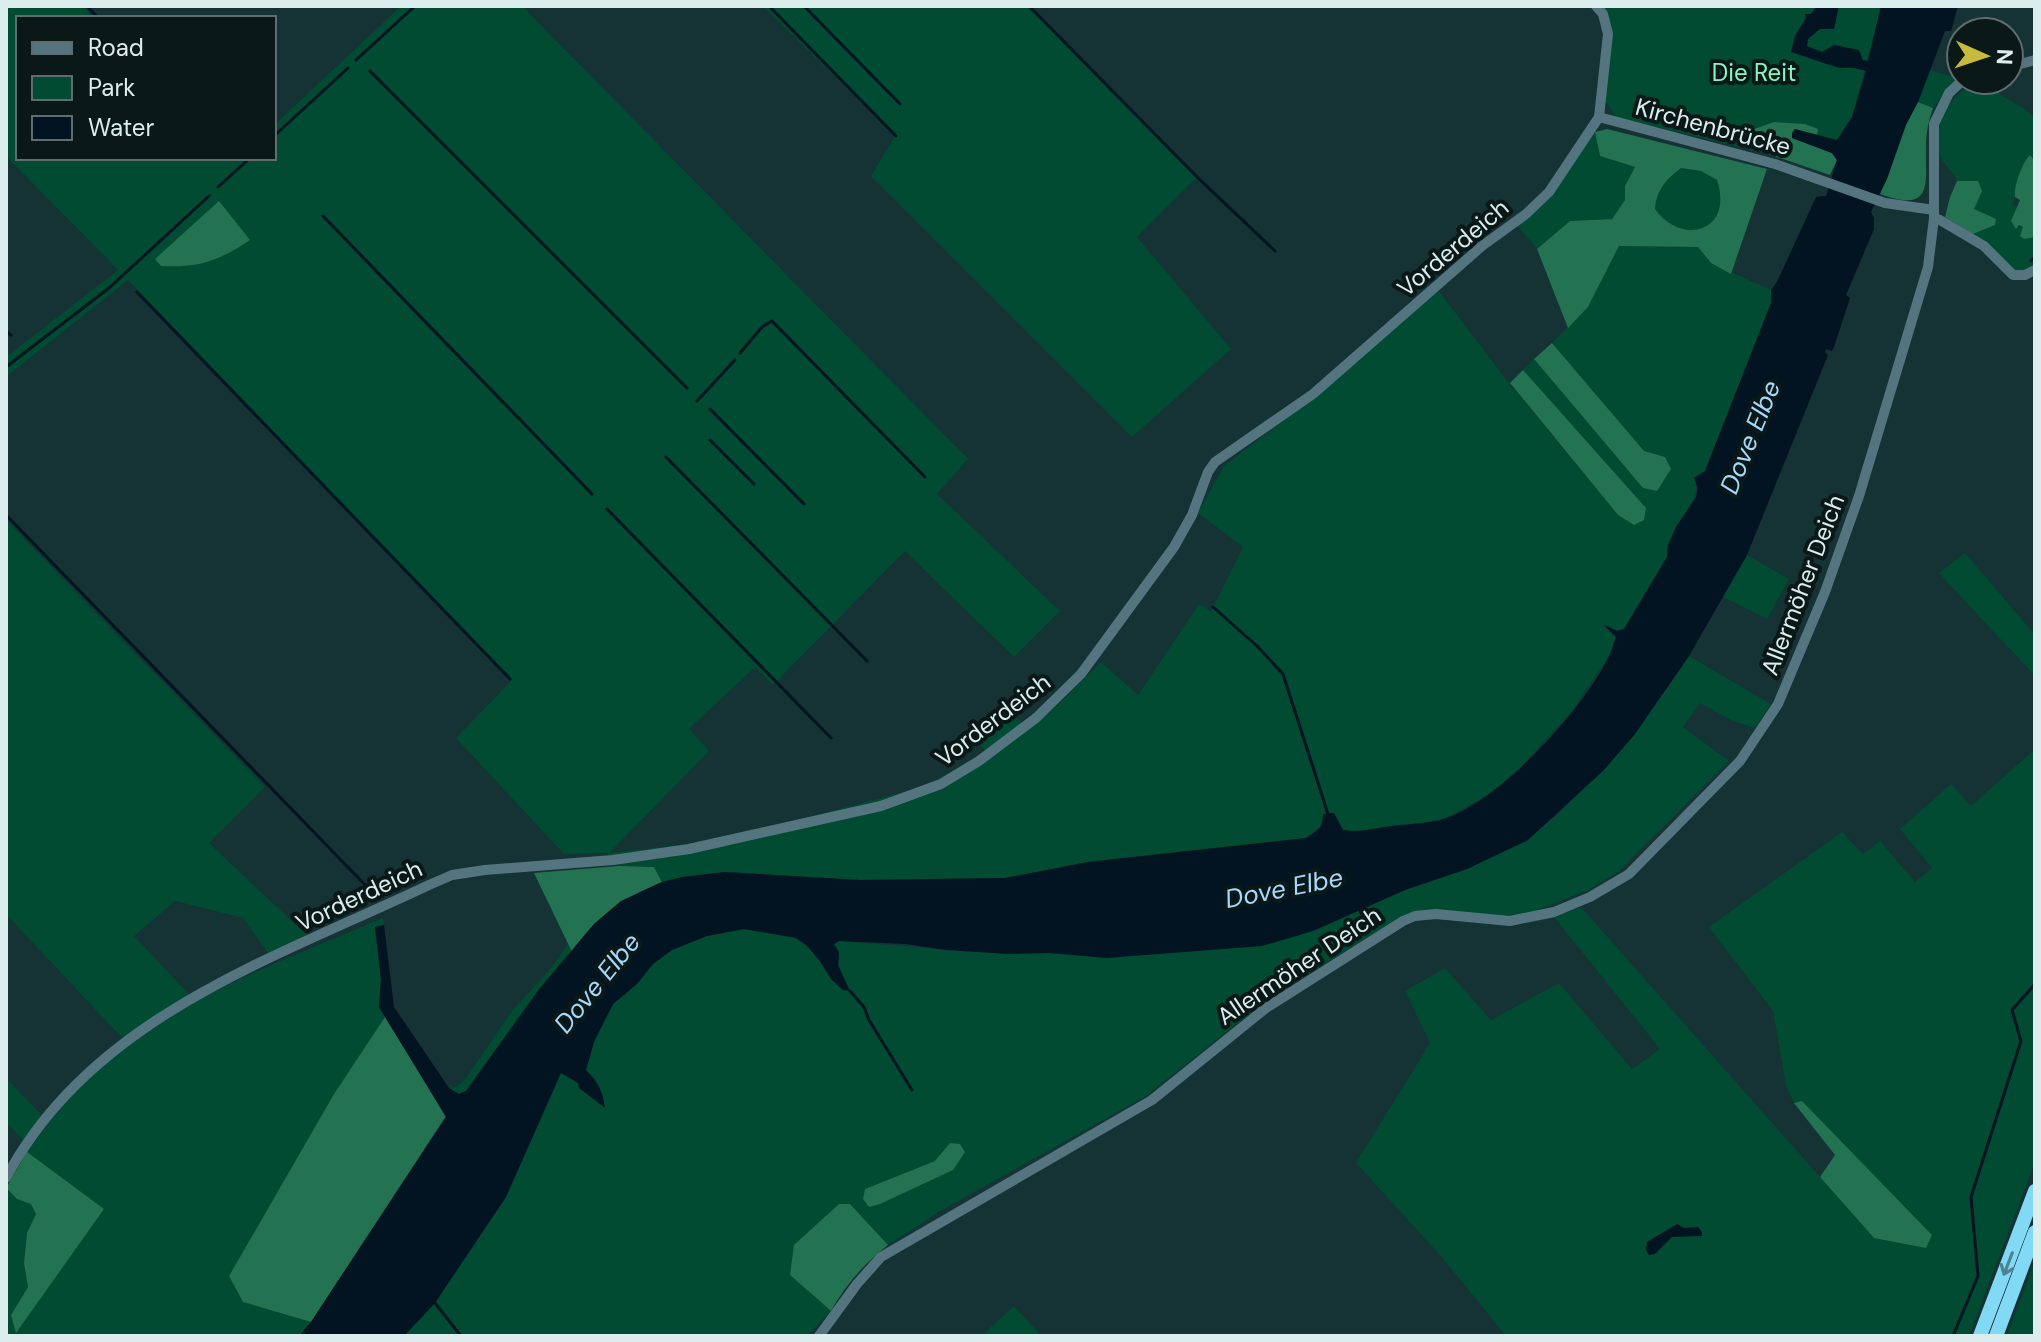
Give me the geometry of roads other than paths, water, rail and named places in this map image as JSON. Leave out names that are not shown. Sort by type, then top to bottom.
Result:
[{"type":"highway","points":[[1980,1336],[2035,1191]]},
{"type":"highway","points":[[1996,1336],[2035,1232]]},
{"type":"street","name":"Vorderdeich","points":[[6,1178],[39,1126],[69,1092],[95,1066],[148,1024],[222,982],[452,875],[613,860],[689,849],[881,806],[924,792],[979,761],[1036,718],[1087,666],[1174,547],[1215,462],[1313,394],[1482,246],[1526,214],[1553,186],[1599,117],[1608,34],[1603,14],[1596,6]]},
{"type":"street","name":"Allermöher Deich","points":[[819,1336],[881,1257],[1152,1100],[1186,1074],[1211,1049],[1266,1008],[1390,928],[1415,916],[1436,914],[1510,921],[1543,915],[1590,897],[1629,874],[1740,761],[1778,704],[1807,640],[1858,499],[1928,267],[1934,214],[1934,124],[1948,96]]},
{"type":"street","name":"Kirchenbrücke","points":[[1599,117],[1735,152],[1816,177],[1885,203],[1934,214]]},
{"type":"street","points":[[1934,214],[1984,246],[2013,275],[2025,275],[2035,270]]},
{"type":"water","name":"Dove Elbe","points":[[1817,6],[1839,6],[1834,29],[1820,29],[1808,39],[1807,46],[1822,52],[1834,45],[1859,50],[1863,60],[1868,61],[1881,6],[1958,6],[1955,16],[1945,16],[1945,31],[1871,212],[1874,229],[1846,295],[1850,298],[1834,347],[1832,351],[1826,349],[1828,355],[1747,555],[1689,656],[1635,734],[1604,770],[1528,840],[1467,869],[1405,890],[1313,931],[1262,946],[1107,958],[839,941],[834,944],[839,952],[838,965],[850,991],[843,990],[831,979],[820,961],[796,938],[744,929],[707,936],[672,950],[653,964],[637,984],[613,1004],[594,1042],[586,1070],[599,1088],[605,1108],[579,1088],[578,1083],[561,1073],[506,1197],[435,1303],[404,1336],[299,1336],[446,1117],[379,1007],[381,979],[375,927],[384,925],[394,1007],[449,1088],[459,1094],[466,1091],[540,988],[594,924],[621,901],[662,882],[725,872],[860,880],[1005,878],[1088,862],[1306,838],[1319,829],[1323,814],[1334,813],[1343,830],[1349,831],[1440,820],[1463,811],[1513,775],[1561,726],[1598,676],[1616,637],[1604,625],[1617,631],[1624,629],[1667,557],[1668,545],[1676,527],[1696,497],[1698,488],[1694,478],[1705,471],[1771,303],[1771,290],[1816,197],[1826,196],[1837,160],[1832,153],[1792,138],[1792,133],[1795,129],[1837,140],[1852,117],[1866,71],[1838,67],[1791,52],[1805,14],[1811,14]]},
{"type":"water","points":[[1677,1224],[1684,1228],[1698,1227],[1702,1236],[1672,1237],[1655,1254],[1649,1255],[1647,1242]]},
{"type":"waterway","points":[[87,6],[96,16]]},
{"type":"waterway","points":[[356,60],[415,6]]},
{"type":"waterway","points":[[769,6],[896,136]]},
{"type":"waterway","points":[[804,6],[900,104]]},
{"type":"waterway","points":[[1029,6],[1197,177],[1275,251]]},
{"type":"waterway","points":[[276,134],[348,68]]},
{"type":"waterway","points":[[370,71],[687,388]]},
{"type":"waterway","points":[[218,187],[248,160]]},
{"type":"waterway","points":[[6,367],[109,288],[209,196]]},
{"type":"waterway","points":[[323,216],[592,494]]},
{"type":"waterway","points":[[2031,261],[2035,257]]},
{"type":"waterway","points":[[137,292],[510,679]]},
{"type":"waterway","points":[[740,353],[762,327],[772,321],[925,477]]},
{"type":"waterway","points":[[6,331],[11,335]]},
{"type":"waterway","points":[[697,401],[735,360]]},
{"type":"waterway","points":[[710,409],[804,504]]},
{"type":"waterway","points":[[710,440],[754,484]]},
{"type":"waterway","points":[[666,457],[867,661]]},
{"type":"waterway","points":[[607,509],[831,738]]},
{"type":"waterway","points":[[6,515],[372,892]]},
{"type":"waterway","points":[[1213,607],[1283,674],[1328,814]]},
{"type":"waterway","points":[[1953,1336],[1978,1276],[1971,1197],[2021,1041],[2012,1010],[2035,984]]},
{"type":"waterway","points":[[850,991],[864,1007],[912,1090]]},
{"type":"waterway","points":[[435,1303],[461,1336]]},
{"type":"park label","name":"Die Reit","points":[[1754,73]]}]
